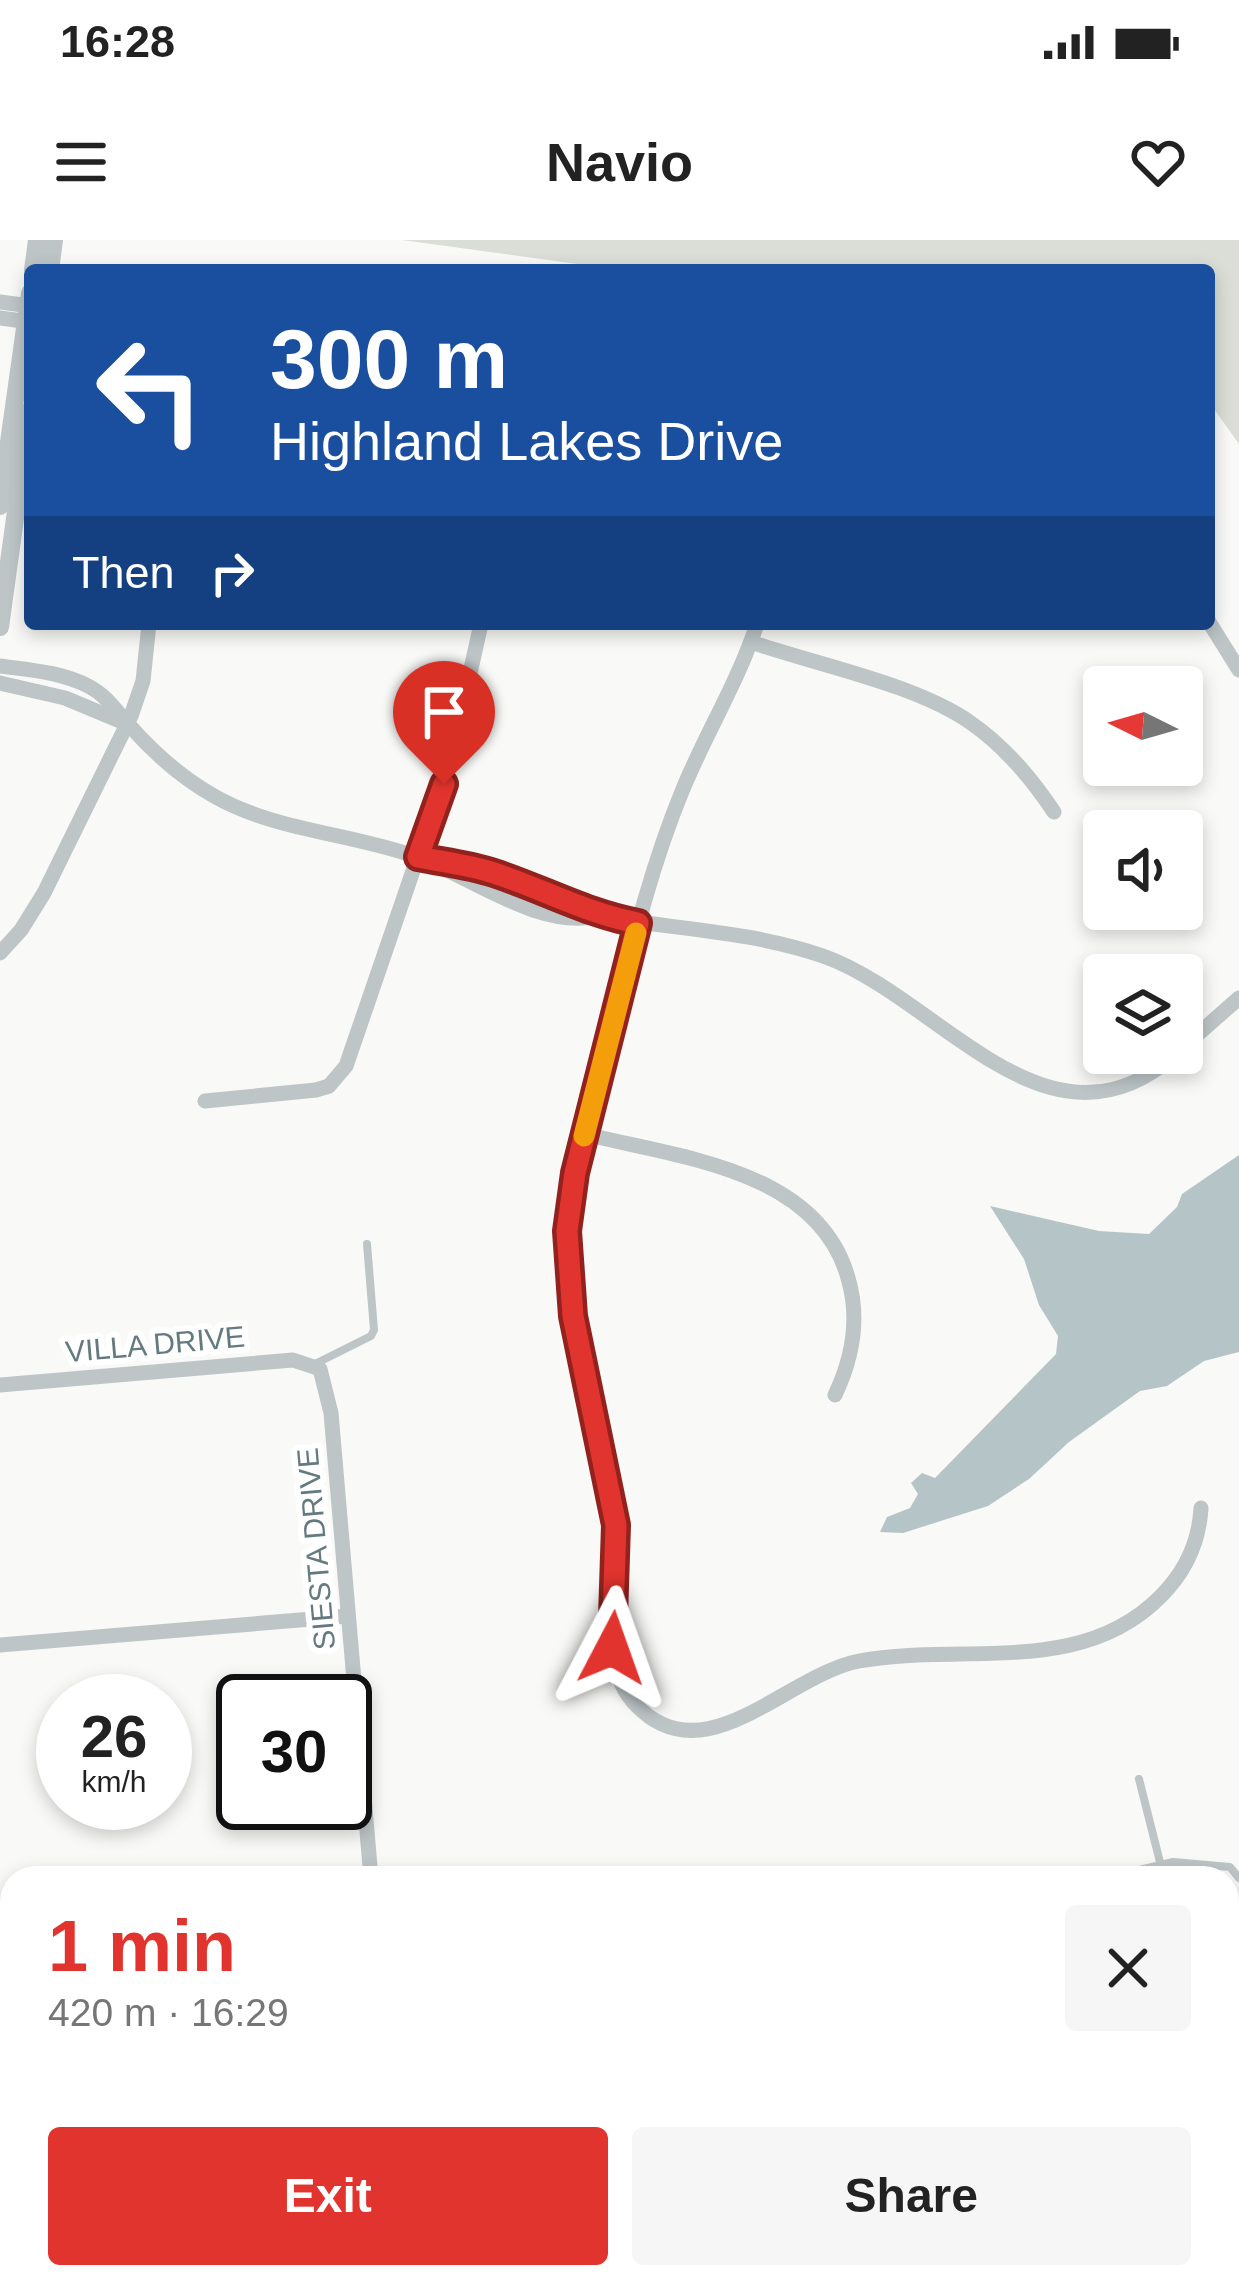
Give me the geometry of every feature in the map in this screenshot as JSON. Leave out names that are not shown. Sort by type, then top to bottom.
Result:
[{"type":"street","points":[[0,506],[24,344]]},
{"type":"street","points":[[0,627],[24,453]]},
{"type":"street","points":[[0,953],[44,892],[128,724],[143,681],[148,630]]},
{"type":"street","points":[[205,1101],[316,1090],[339,1078],[456,741],[480,630]]},
{"type":"street","points":[[755,630],[684,786],[638,923],[585,1134],[567,1231],[569,1288],[616,1525],[612,1648],[624,1690],[654,1720],[673,1728],[713,1729],[732,1723],[811,1677],[856,1662],[1057,1649],[1100,1638],[1137,1617],[1168,1589],[1196,1544],[1201,1508]]},
{"type":"street","points":[[1214,630],[1239,670]]},
{"type":"street","points":[[751,643],[954,712],[1003,751],[1054,812]]},
{"type":"street","points":[[0,665],[47,672],[90,687],[175,769],[228,804],[418,857],[490,871],[579,904],[598,916]]},
{"type":"street","points":[[0,683],[65,698],[128,724]]},
{"type":"street","points":[[418,857],[485,890],[570,918],[598,916],[754,938],[838,962],[912,1003],[1018,1079],[1058,1091],[1121,1086],[1148,1074]]},
{"type":"street","points":[[522,903],[528,885]]},
{"type":"street","points":[[1203,1030],[1239,998]]},
{"type":"street","points":[[585,1134],[748,1177],[787,1195],[817,1221],[846,1269],[854,1304],[850,1354],[835,1395]]},
{"type":"street","name":"VILLA DRIVE","points":[[0,1385],[268,1361],[314,1364]]},
{"type":"street","name":"SIESTA DRIVE","points":[[314,1364],[326,1381],[329,1396],[370,1866]]},
{"type":"street","points":[[0,1646],[348,1616]]},
{"type":"lane","points":[[314,1364],[371,1336],[374,1330],[367,1244]]},
{"type":"lane","points":[[1139,1779],[1159,1864]]},
{"type":"lane","points":[[1151,1866],[1206,1862],[1222,1866]]},
{"type":"shaded area","points":[[402,240],[1239,240],[1239,444],[1215,410],[1215,264],[577,264]]},
{"type":"shaded area","points":[[1239,1155],[1239,1352],[1204,1361],[1167,1386],[1140,1391],[988,1506],[903,1533],[880,1532],[887,1517],[910,1508],[918,1494],[911,1483],[922,1473],[935,1478],[1056,1354],[1058,1336],[1039,1305],[1024,1259],[990,1206],[1099,1231],[1149,1234],[1177,1207],[1182,1194]]},
{"type":"slow traffic","points":[[584,1136],[636,933]]},
{"type":"route","points":[[444,784],[418,857],[490,871],[579,904],[598,916],[638,923],[575,1173],[567,1231],[573,1316],[619,1551],[612,1648]]}]
